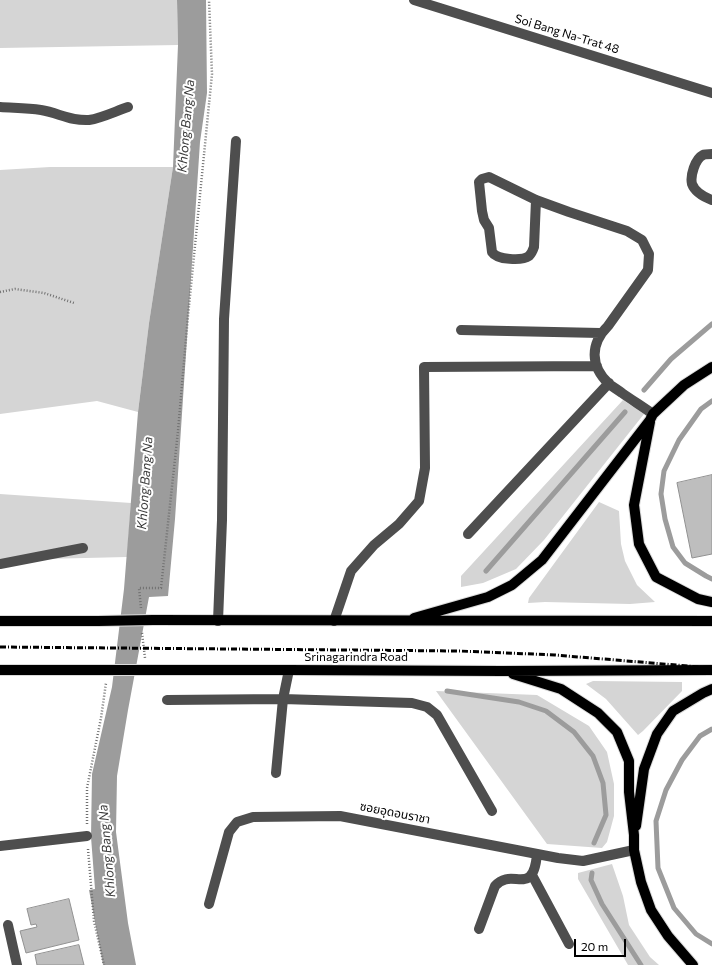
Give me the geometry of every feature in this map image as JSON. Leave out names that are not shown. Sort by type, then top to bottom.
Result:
[{"type":"main road","points":[[402,622],[488,597],[512,584],[542,560],[652,417],[684,385],[712,367]]},
{"type":"main road","points":[[652,417],[634,505],[639,544],[656,577],[698,599],[712,602]]},
{"type":"main road","points":[[2,620],[402,622],[712,621]]},
{"type":"main road","name":"Srinagarindra Road","points":[[0,670],[712,670]]},
{"type":"main road","points":[[504,671],[561,689],[598,713],[617,732],[628,761],[634,850],[641,882],[651,910],[668,936],[693,965]]},
{"type":"main road","points":[[634,835],[644,769],[657,734],[673,711],[712,689]]},
{"type":"street","name":"Soi Bang Na-Trat 48","points":[[414,0],[712,93]]},
{"type":"street","points":[[0,107],[40,110],[53,112],[67,118],[90,120],[128,107]]},
{"type":"street","points":[[218,621],[222,520],[224,319],[236,141]]},
{"type":"street","points":[[712,154],[702,156],[696,162],[692,176],[692,184],[698,193],[712,200]]},
{"type":"street","points":[[536,200],[534,247],[529,256],[521,259],[500,258],[494,255],[492,252],[489,228],[484,220],[482,211],[479,182],[482,179],[489,177],[536,200],[627,230],[642,240],[649,254],[648,270],[608,326],[600,333],[595,345],[594,357],[597,366],[609,383],[652,417]]},
{"type":"street","points":[[461,330],[600,333]]},
{"type":"street","points":[[334,621],[351,571],[374,545],[399,524],[419,500],[425,468],[424,367],[597,366]]},
{"type":"street","points":[[468,534],[609,383]]},
{"type":"street","points":[[0,564],[83,548]]},
{"type":"street","points":[[276,773],[283,699],[290,670]]},
{"type":"street","points":[[167,700],[283,699],[412,703],[427,707],[437,716],[492,811]]},
{"type":"street","name":"ซอยอุดอนราชา","points":[[208,904],[229,832],[237,822],[253,817],[340,816],[558,858],[583,861],[634,850]]},
{"type":"street","points":[[0,846],[87,836]]},
{"type":"street","points":[[480,929],[495,886],[505,878],[517,880],[524,879],[532,875],[536,868],[537,854]]},
{"type":"street","points":[[532,875],[570,944]]},
{"type":"street","points":[[8,925],[18,965]]},
{"type":"path","points":[[141,610],[139,588],[161,588],[178,431],[212,74],[210,0]]},
{"type":"path","points":[[0,292],[15,289],[44,293],[74,304]]},
{"type":"path","points":[[142,626],[147,670]]},
{"type":"path","points":[[93,670],[106,679],[101,718],[87,788],[87,836],[94,921],[104,965]]},
{"type":"shaded area","points":[[0,0],[177,0],[178,45],[0,48]]},
{"type":"shaded area","points":[[50,167],[173,167],[149,323],[138,412],[97,401],[0,414],[0,170]]},
{"type":"shaded area","points":[[623,400],[644,414],[544,540],[516,569],[483,583],[461,587],[461,576]]},
{"type":"shaded area","points":[[0,494],[131,503],[127,557],[0,560]]},
{"type":"shaded area","points":[[599,502],[619,511],[621,544],[625,561],[637,585],[655,602],[630,604],[528,603],[529,598]]},
{"type":"shaded area","points":[[593,681],[682,682],[682,691],[638,735],[606,699],[586,684]]},
{"type":"shaded area","points":[[436,691],[537,695],[589,726],[607,752],[614,784],[614,816],[607,842],[602,848],[547,844]]},
{"type":"shaded area","points":[[612,864],[623,896],[629,925],[650,957],[659,965],[628,965],[578,879],[578,873]]},
{"type":"water","name":"Khlong Bang Na","points":[[177,0],[206,0],[207,93],[200,142],[175,519],[168,596],[149,597],[117,776],[116,832],[128,923],[136,965],[103,965],[89,890],[95,889],[91,837],[92,774],[112,687],[124,589],[138,412],[149,323],[173,167],[178,45]]},
{"type":"building","points":[[712,475],[712,554],[692,558],[677,483]]},
{"type":"building","points":[[69,899],[79,940],[26,953],[20,931],[37,927],[36,924],[31,925],[27,909]]},
{"type":"building","points":[[79,945],[84,965],[37,965],[35,955]]},
{"type":"waterway","points":[[644,390],[671,359],[712,324]]},
{"type":"waterway","points":[[712,401],[701,409],[679,440],[664,471],[661,494],[665,519],[673,547],[685,563],[712,579]]},
{"type":"waterway","points":[[486,571],[625,412]]},
{"type":"waterway","points":[[447,691],[519,702],[546,711],[574,732],[593,756],[603,783],[606,815],[594,843]]},
{"type":"waterway","points":[[712,729],[700,736],[682,760],[666,790],[656,821],[658,868],[674,908],[696,934],[712,944]]},
{"type":"waterway","points":[[592,873],[591,880],[602,904],[641,965]]},
{"type":"railway","points":[[0,647],[459,651],[555,655],[712,668]]}]
